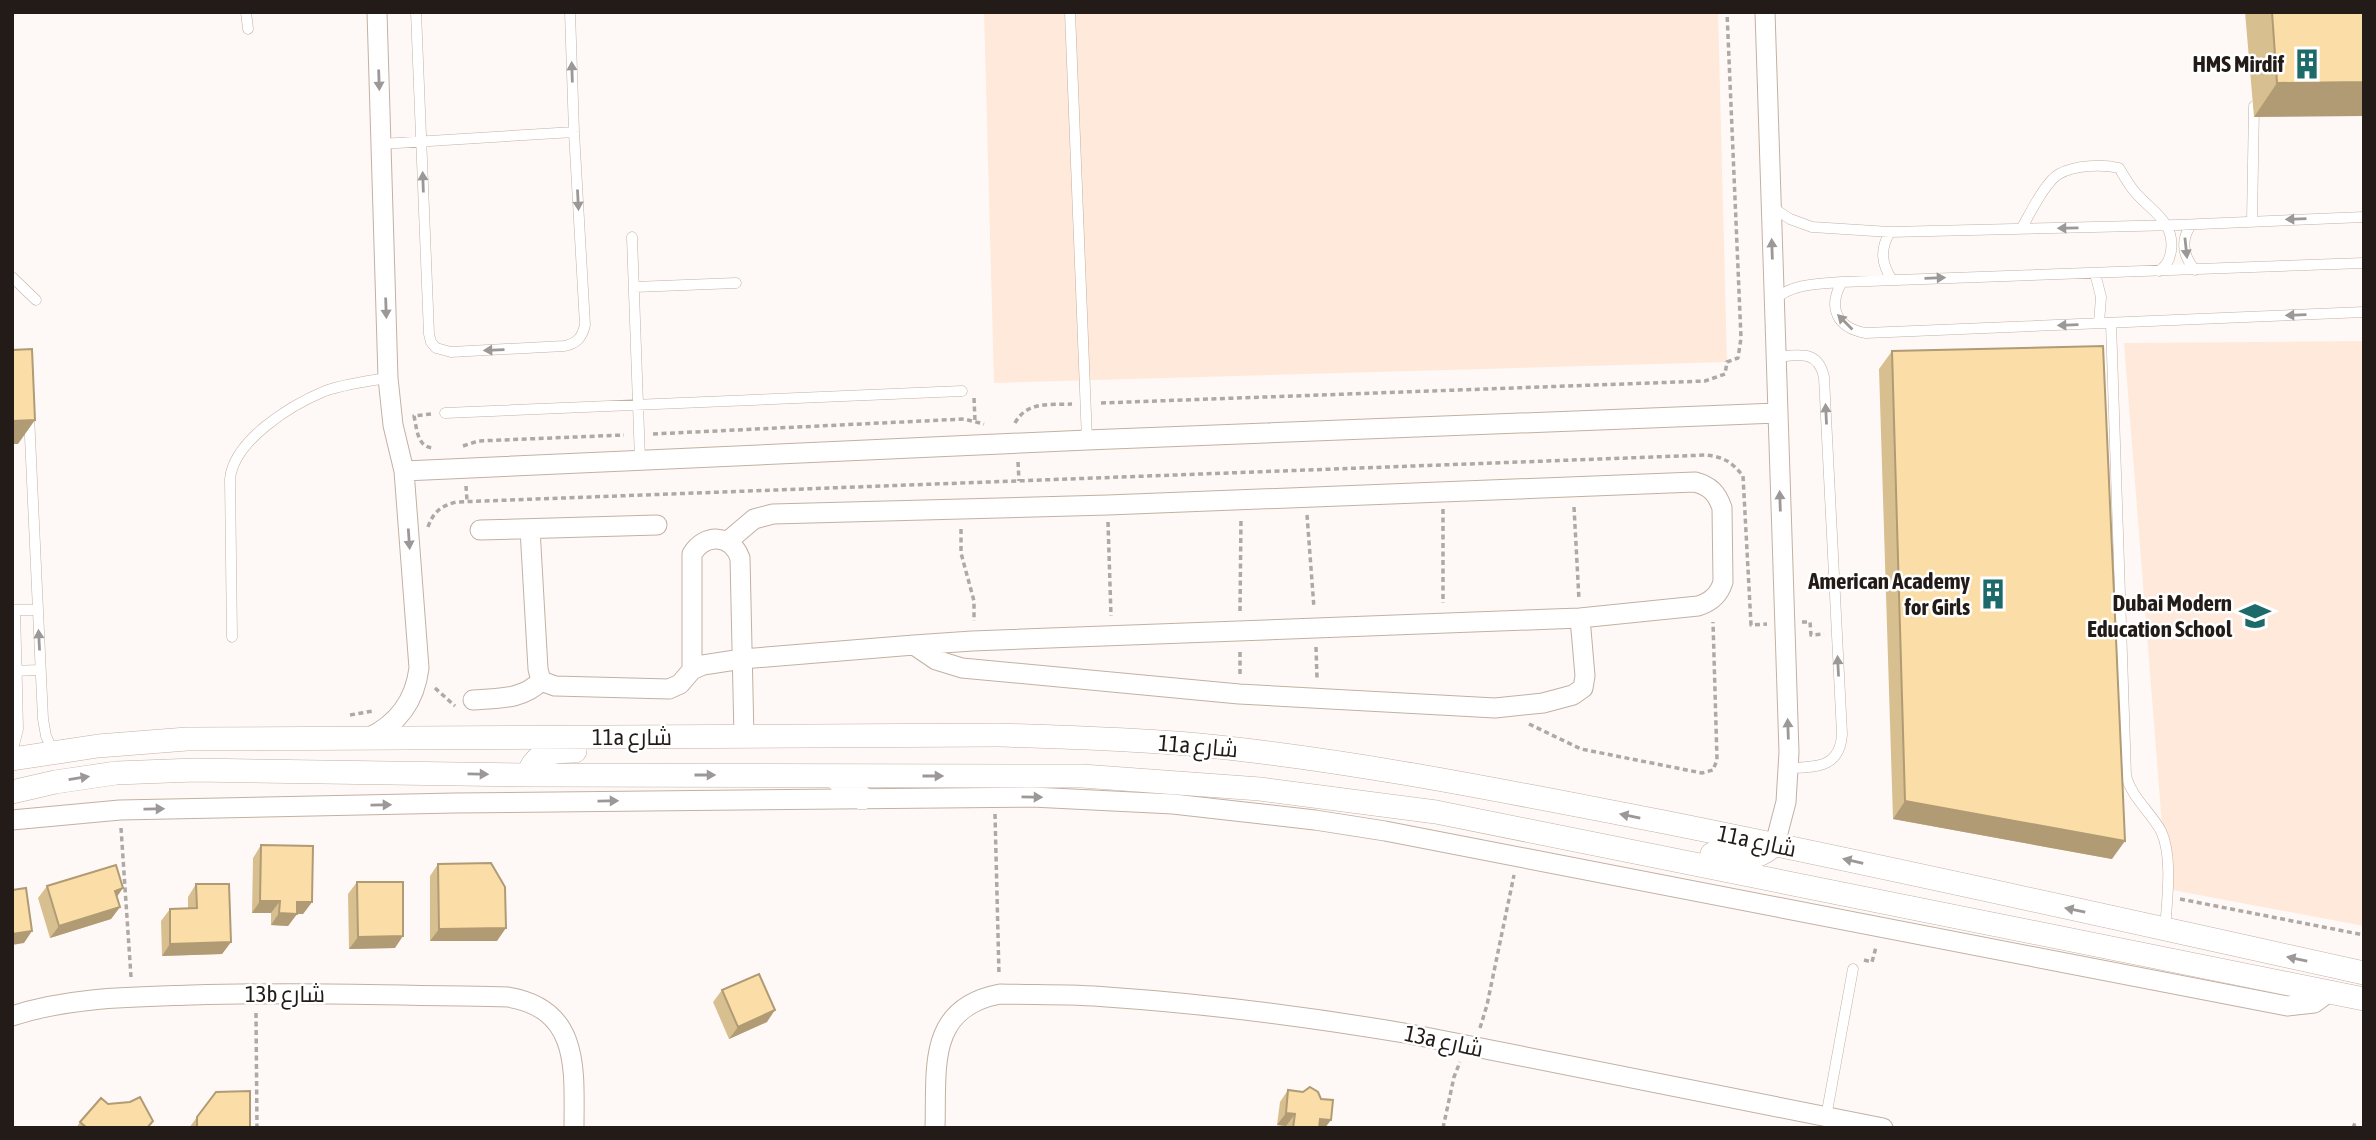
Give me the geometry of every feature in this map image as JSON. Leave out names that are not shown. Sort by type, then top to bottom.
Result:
[{"type":"street","points":[[368,738],[391,725],[400,716],[414,693],[419,668],[404,471],[393,425],[388,377],[377,12]]},
{"type":"street","points":[[1633,851],[1660,846],[1750,858],[1768,851],[1775,844],[1786,802],[1789,768],[1765,12]]},
{"type":"street","points":[[404,471],[1087,440],[1777,413]]},
{"type":"street","points":[[541,681],[555,686],[669,689],[680,684],[692,670],[703,665],[742,659],[972,640],[1580,618],[1705,604],[1717,595],[1723,582],[1722,508],[1713,490],[1695,482],[1108,505],[773,514],[754,519],[728,541]]},
{"type":"street","points":[[480,530],[657,526]]},
{"type":"street","points":[[530,529],[538,669],[541,681]]},
{"type":"street","points":[[692,670],[692,554],[703,541],[720,539],[728,541],[738,551],[740,558],[744,737]]},
{"type":"street","points":[[914,645],[936,660],[962,668],[1239,694],[1508,707],[1559,699],[1573,695],[1583,688],[1586,676],[1580,618]]},
{"type":"street","points":[[466,705],[515,697],[534,688],[541,681]]},
{"type":"street","points":[[528,775],[534,762],[552,751],[865,751],[893,748],[918,736]]},
{"type":"street","name":"11a شارع","points":[[12,759],[120,744],[187,739],[918,736],[1091,738],[1199,745],[1458,782],[1775,844],[2364,973]]},
{"type":"street","points":[[324,772],[378,760],[454,759],[467,751],[472,737]]},
{"type":"street","name":"11a شارع","points":[[12,792],[86,777],[155,771],[1082,776],[1260,789],[1436,812],[2364,999]]},
{"type":"street","points":[[833,776],[862,798]]},
{"type":"street","points":[[12,820],[120,810],[994,796],[1102,799],[1244,811],[1385,831],[2287,1006],[2314,1003],[2329,992]]},
{"type":"street","name":"13b شارع","points":[[12,1016],[61,1004],[132,997],[255,993],[508,997],[524,1000],[541,1008],[566,1037],[573,1056],[574,1128]]},
{"type":"street","points":[[935,1128],[937,1062],[945,1029],[968,1005],[1000,994]]},
{"type":"street","name":"13a شارع","points":[[1000,994],[1104,996],[1334,1021],[1883,1128]]},
{"type":"lane","points":[[246,12],[248,29]]},
{"type":"lane","points":[[416,12],[431,342],[443,351],[572,345],[583,333],[585,326],[570,12]]},
{"type":"lane","points":[[1070,12],[1087,440]]},
{"type":"lane","points":[[2252,221],[2254,91]]},
{"type":"lane","points":[[381,144],[574,132]]},
{"type":"lane","points":[[2021,229],[2051,181],[2059,174],[2099,166],[2119,168],[2133,190],[2166,225],[2171,247],[2170,258],[2166,266],[2158,271]]},
{"type":"lane","points":[[1771,206],[1790,219],[1812,227],[1890,232],[2191,225],[2364,217]]},
{"type":"lane","points":[[2191,225],[2183,243],[2184,253],[2195,270]]},
{"type":"lane","points":[[1890,232],[1885,241],[1883,261],[1892,280]]},
{"type":"lane","points":[[632,237],[640,460]]},
{"type":"lane","points":[[1774,300],[1793,288],[1842,282],[2364,263]]},
{"type":"lane","points":[[2095,273],[2101,297],[2099,323]]},
{"type":"lane","points":[[12,277],[36,300]]},
{"type":"lane","points":[[1842,282],[1836,292],[1834,304],[1837,315],[1844,325],[1854,331],[1866,333],[2364,312]]},
{"type":"lane","points":[[634,287],[736,283]]},
{"type":"lane","points":[[2111,323],[2126,776],[2132,793],[2165,840],[2165,930]]},
{"type":"lane","points":[[1775,357],[1807,355],[1816,360],[1824,377],[1842,734],[1838,751],[1826,764],[1789,768]]},
{"type":"lane","points":[[232,638],[230,479],[236,457],[251,440],[312,397],[340,386],[388,377]]},
{"type":"lane","points":[[445,413],[962,391]]},
{"type":"lane","points":[[28,401],[44,728],[54,752]]},
{"type":"lane","points":[[12,753],[18,729],[13,610],[38,610]]},
{"type":"lane","points":[[14,671],[40,670]]},
{"type":"lane","points":[[1826,1117],[1853,969]]},
{"type":"path","points":[[1005,427],[1016,423],[1018,416],[1030,407],[1706,381],[1725,374],[1727,362],[1738,358],[1741,338],[1727,12]]},
{"type":"path","points":[[442,448],[428,448],[421,443],[414,416],[445,413]]},
{"type":"path","points":[[453,447],[478,441],[964,419],[995,427]]},
{"type":"path","points":[[463,446],[467,501]]},
{"type":"path","points":[[427,533],[431,518],[442,507],[467,501],[1706,455],[1721,457],[1734,464],[1743,476],[1751,625],[1810,622],[1811,635],[1837,633]]},
{"type":"path","points":[[1573,487],[1580,618]]},
{"type":"path","points":[[1442,492],[1444,623]]},
{"type":"path","points":[[1306,497],[1318,698]]},
{"type":"path","points":[[1239,694],[1242,500]]},
{"type":"path","points":[[1108,505],[1112,635]]},
{"type":"path","points":[[962,509],[961,553],[974,601],[972,640]]},
{"type":"path","points":[[1508,707],[1521,720],[1581,749],[1702,773],[1713,770],[1717,760],[1713,624],[1705,604]]},
{"type":"path","points":[[435,678],[435,689],[466,705]]},
{"type":"path","points":[[994,796],[1000,994]]},
{"type":"path","points":[[120,810],[132,997]]},
{"type":"path","points":[[1443,1128],[1454,1077],[1484,1016],[1517,857]]},
{"type":"path","points":[[2167,896],[2364,935]]},
{"type":"path","points":[[255,993],[257,1128]]},
{"type":"shaded area","points":[[984,12],[1718,12],[1727,362],[994,383]]},
{"type":"shaded area","name":"Dubai Modern Education School","points":[[2364,341],[2364,926],[2167,889],[2124,343]]},
{"type":"building","points":[[2272,12],[2364,12],[2364,82],[2277,83]]},
{"type":"building","name":"American Academy for Girls","points":[[2103,346],[2125,841],[1905,801],[1892,351]]},
{"type":"building","points":[[32,349],[35,420],[12,421],[12,350]]},
{"type":"building","points":[[261,845],[313,846],[312,902],[297,902],[297,914],[279,913],[280,901],[260,901]]},
{"type":"building","points":[[491,863],[505,887],[506,928],[439,929],[438,864]]},
{"type":"building","points":[[116,865],[123,888],[115,891],[120,907],[59,926],[47,886]]},
{"type":"building","points":[[357,882],[403,882],[403,936],[358,937]]},
{"type":"building","points":[[196,884],[229,884],[231,942],[170,944],[170,909],[197,908]]},
{"type":"building","points":[[26,888],[32,931],[12,934],[12,890]]},
{"type":"building","points":[[759,974],[775,1010],[738,1027],[722,990]]},
{"type":"building","points":[[1310,1087],[1318,1092],[1321,1099],[1333,1100],[1331,1120],[1320,1119],[1319,1128],[1293,1128],[1295,1114],[1286,1113],[1288,1090],[1303,1092]]},
{"type":"building","points":[[250,1091],[250,1128],[197,1128],[197,1117],[216,1092]]},
{"type":"building","points":[[140,1097],[153,1121],[147,1128],[87,1128],[80,1122],[101,1098],[108,1104],[130,1102]]},
{"type":"place","name":"HMS Mirdif","points":[[2307,64]]},
{"type":"place","name":"American Academy for Girls","points":[[1993,594]]},
{"type":"place","name":"Dubai Modern Education School","points":[[2255,616]]}]
